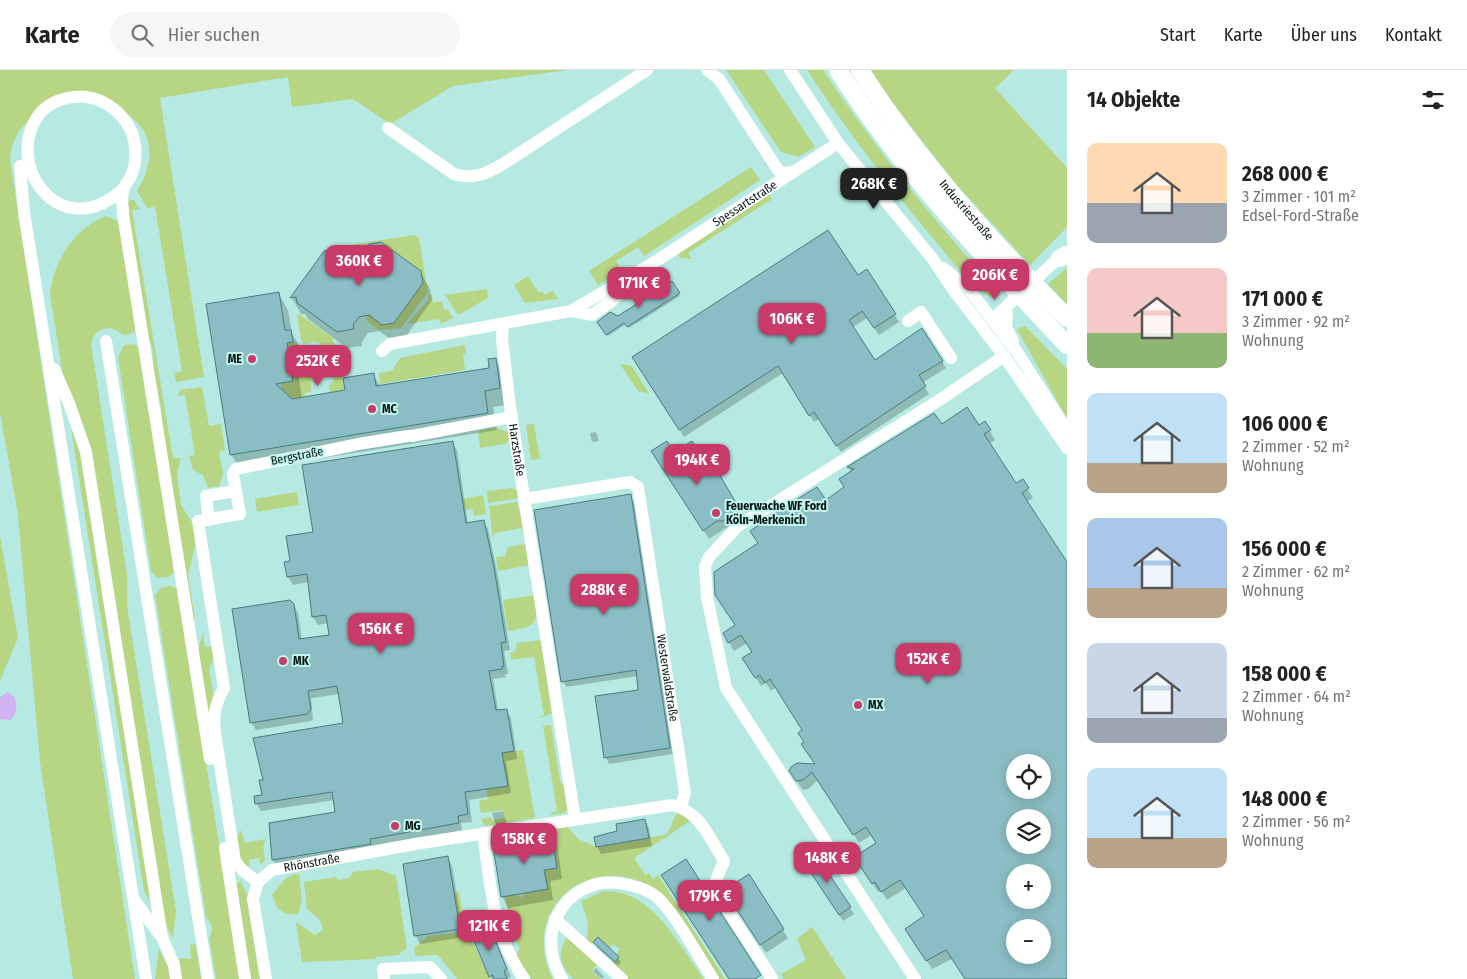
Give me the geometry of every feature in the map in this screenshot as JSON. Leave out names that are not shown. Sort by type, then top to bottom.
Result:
[{"type":"highway","name":"Industriestraße","points":[[860,70],[922,156],[1023,272],[1023,295]]},
{"type":"highway","name":"Industriestraße","points":[[838,72],[916,178],[1067,345]]},
{"type":"highway","name":"Industriestraße","points":[[1023,295],[1067,318]]},
{"type":"street","points":[[388,128],[454,174],[464,177],[480,176],[503,164],[647,70]]},
{"type":"street","points":[[707,70],[719,79],[778,170],[782,173],[792,172]]},
{"type":"street","points":[[790,70],[838,143],[932,258],[958,279],[995,344],[1067,448]]},
{"type":"street","points":[[24,144],[25,165],[33,186],[43,196],[56,204],[70,208],[85,209],[99,206],[112,199],[123,189],[133,169],[135,148],[132,133],[125,120],[115,109],[89,97],[74,97],[60,100],[46,107],[36,117],[28,129],[24,144],[20,165],[24,212],[146,979]]},
{"type":"street","name":"Spessartstraße","points":[[503,325],[571,311],[592,315],[612,300],[650,265],[838,143]]},
{"type":"street","points":[[762,145],[786,164],[794,165],[812,160]]},
{"type":"street","points":[[123,189],[124,214],[245,979]]},
{"type":"street","points":[[992,320],[1007,313],[1065,254]]},
{"type":"street","points":[[971,301],[990,306],[1023,295]]},
{"type":"street","points":[[992,320],[1023,295]]},
{"type":"street","points":[[971,301],[992,320],[1017,352],[1067,430]]},
{"type":"street","points":[[908,321],[921,312],[950,358]]},
{"type":"street","points":[[1007,313],[1006,327],[1017,352]]},
{"type":"street","points":[[992,320],[992,336],[995,344]]},
{"type":"street","points":[[382,351],[390,344],[503,325]]},
{"type":"street","name":"Harzstraße","points":[[503,325],[502,339],[512,417],[575,818]]},
{"type":"street","points":[[106,341],[208,979]]},
{"type":"street","points":[[47,354],[69,403],[86,452],[162,937]]},
{"type":"street","points":[[916,979],[726,688],[706,597],[705,566],[709,557],[738,526],[941,399],[1004,356]]},
{"type":"street","name":"Bergstraße","points":[[236,491],[233,474],[240,467],[356,444],[512,417]]},
{"type":"street","name":"Westerwaldstraße","points":[[524,499],[630,482],[638,487],[685,793],[681,807]]},
{"type":"street","points":[[204,520],[240,514],[236,491],[206,496],[204,520],[224,688],[216,702],[213,715],[235,861],[243,871],[258,882],[253,899],[266,979]]},
{"type":"street","name":"Rhönstraße","points":[[258,882],[272,870],[483,833],[659,805],[681,807]]},
{"type":"street","points":[[681,807],[697,818],[724,861],[713,888],[772,978],[770,979]]},
{"type":"street","points":[[483,833],[500,934],[510,958],[524,979]]},
{"type":"street","points":[[562,979],[556,969],[551,953],[551,936],[555,919],[569,899],[584,888],[600,883],[620,882],[639,887],[656,897],[670,913],[713,979]]},
{"type":"street","points":[[134,899],[162,937],[174,965],[176,979]]},
{"type":"street","points":[[555,919],[622,979]]},
{"type":"street","points":[[384,979],[383,969],[430,967],[441,979]]},
{"type":"green space","points":[[0,70],[567,70],[453,86],[390,124],[353,99],[292,107],[288,77],[160,98],[204,377],[176,382],[174,373],[182,371],[155,207],[147,208],[137,191],[149,157],[144,131],[125,113],[99,104],[69,103],[41,112],[20,131],[10,159],[135,979],[73,979],[40,762],[18,515],[0,412]]},
{"type":"green space","points":[[726,70],[764,70],[815,147],[798,157],[781,152]]},
{"type":"green space","points":[[807,70],[823,70],[864,129],[908,186],[1001,295],[994,297],[988,295],[971,282],[957,267],[867,155]]},
{"type":"green space","points":[[871,70],[1014,70],[995,88],[1067,168],[1067,227],[1030,265],[956,184],[883,91]]},
{"type":"green space","points":[[751,167],[760,180],[644,256],[638,247],[616,261],[622,270],[598,285],[589,271]]},
{"type":"green space","points":[[769,194],[772,199],[688,253],[692,259],[680,258],[678,254]]},
{"type":"green space","points":[[129,200],[134,200],[140,209],[132,210],[173,458],[181,458],[177,474],[181,505],[193,524],[196,542],[188,575],[195,619],[193,621],[161,422],[162,413],[152,362],[154,359],[151,342],[148,339],[127,206]]},
{"type":"green space","points":[[106,216],[118,221],[137,328],[126,335],[110,328],[102,329],[95,334],[91,344],[127,574],[127,606],[176,912],[173,938],[144,891],[50,294],[56,270],[67,248],[84,229]]},
{"type":"green space","points":[[414,235],[419,238],[428,292],[401,328],[379,330],[367,321],[366,315],[394,323],[423,283],[421,271],[382,242],[369,244],[360,257],[344,246]]},
{"type":"green space","points":[[1067,268],[1067,304],[1048,284]]},
{"type":"green space","points":[[528,276],[539,293],[542,291],[545,295],[552,290],[558,299],[525,303],[514,285]]},
{"type":"green space","points":[[487,289],[488,298],[458,315],[445,295]]},
{"type":"green space","points":[[432,294],[433,303],[442,301],[444,310],[448,309],[453,318],[441,324],[439,319],[407,324],[429,299],[428,295]]},
{"type":"green space","points":[[299,314],[333,338],[336,351],[328,353],[319,343],[313,341],[305,344],[301,340],[297,315]]},
{"type":"green space","points":[[1025,326],[1067,369],[1067,419],[1017,329]]},
{"type":"green space","points":[[292,340],[301,348],[300,361],[311,369],[311,392],[305,393],[305,397],[292,399],[288,394],[283,393],[281,383],[293,381],[287,341]]},
{"type":"green space","points":[[134,344],[140,348],[175,572],[168,577],[158,578],[151,571],[118,357],[124,345]]},
{"type":"green space","points":[[465,345],[466,353],[463,354],[465,370],[380,384],[379,373],[392,371],[400,358]]},
{"type":"green space","points":[[337,358],[345,390],[330,393],[329,385],[333,382],[333,375],[329,370],[323,370],[328,359]]},
{"type":"green space","points":[[620,364],[632,366],[649,394],[638,391]]},
{"type":"green space","points":[[202,387],[209,426],[221,424],[225,450],[219,451],[223,475],[219,486],[208,488],[203,475],[193,470],[189,456],[195,455],[185,395],[178,396],[180,390]]},
{"type":"green space","points":[[534,424],[540,459],[531,460],[526,425]]},
{"type":"green space","points":[[496,428],[509,432],[509,440],[505,444],[480,448],[478,431]]},
{"type":"green space","points":[[512,488],[517,490],[520,498],[488,503],[487,491]]},
{"type":"green space","points":[[297,492],[299,505],[257,512],[255,499]]},
{"type":"green space","points":[[483,495],[486,514],[474,516],[473,509],[465,510],[463,499]]},
{"type":"green space","points":[[517,502],[525,533],[523,535],[522,528],[494,533],[493,540],[489,506]]},
{"type":"green space","points":[[0,536],[18,638],[0,681]]},
{"type":"green space","points":[[526,544],[530,565],[498,571],[496,557],[505,556],[508,547]]},
{"type":"green space","points":[[170,586],[178,589],[241,979],[216,979],[209,938],[212,927],[206,917],[155,595],[161,588]]},
{"type":"green space","points":[[534,595],[536,618],[534,622],[525,627],[508,631],[503,600]]},
{"type":"green space","points":[[203,632],[205,647],[213,646],[215,656],[209,669],[214,698],[208,717],[198,651]]},
{"type":"green space","points":[[542,640],[552,713],[536,718],[544,715],[534,657],[511,660],[510,653],[515,652],[517,643]]},
{"type":"green space","points":[[551,725],[560,781],[566,789],[568,809],[564,813],[551,815],[551,813],[557,811],[543,726]]},
{"type":"green space","points":[[523,750],[535,818],[485,826],[481,819],[491,817],[492,820],[505,818],[503,810],[481,813],[479,801],[488,799],[486,789],[507,785],[502,753]]},
{"type":"green space","points":[[679,811],[692,820],[634,858],[645,875],[649,873],[653,879],[658,875],[725,979],[717,979],[650,886],[626,877],[603,876],[582,882],[564,894],[552,911],[545,931],[545,954],[553,979],[531,979],[516,955],[520,949],[510,925],[505,896],[518,894],[519,897],[523,897],[523,893],[547,889],[544,870],[557,868],[550,827],[566,825],[578,839],[596,847],[665,835]]},
{"type":"green space","points":[[241,830],[245,843],[266,839],[263,846],[265,860],[263,863],[260,864],[259,858],[249,860],[250,866],[241,864],[235,842]]},
{"type":"green space","points":[[378,869],[396,876],[407,948],[398,955],[376,957],[376,959],[302,962],[296,922],[315,935],[323,930],[320,920],[307,909],[304,882],[336,877],[338,880],[349,878],[353,872]]},
{"type":"green space","points":[[299,874],[302,900],[298,914],[287,914],[278,909],[272,895],[286,878]]},
{"type":"green space","points":[[241,882],[248,896],[261,979],[251,979],[236,883]]},
{"type":"green space","points":[[604,891],[621,893],[636,899],[650,909],[663,921],[704,979],[627,979],[613,964],[619,957],[616,954],[620,949],[613,944],[610,948],[598,938],[592,944],[587,943],[588,922],[581,901]]},
{"type":"green space","points":[[459,892],[462,909],[469,913],[484,909],[491,913],[490,919],[469,929],[460,929],[454,893]]},
{"type":"green space","points":[[812,927],[846,979],[783,979],[781,974],[806,960],[797,939]]},
{"type":"green space","points":[[468,932],[490,979],[457,979],[438,955],[415,956],[414,948],[428,936]]},
{"type":"green space","points":[[569,935],[599,962],[592,971],[601,979],[573,979],[564,968],[561,952]]},
{"type":"green space","points":[[196,944],[201,979],[180,979],[180,958],[191,959],[190,945]]},
{"type":"green space","points":[[159,949],[174,979],[155,979]]},
{"type":"shaded area","points":[[8,692],[15,698],[15,712],[11,720],[0,719],[0,697]]},
{"type":"building","points":[[828,230],[858,275],[867,269],[896,314],[874,328],[862,311],[849,320],[875,360],[922,328],[943,361],[919,375],[926,386],[836,446],[814,412],[809,416],[778,366],[679,430],[632,357]]},
{"type":"building","points":[[381,242],[421,271],[423,283],[394,323],[382,325],[369,315],[359,317],[353,325],[354,329],[337,332],[297,303],[296,297],[290,298],[324,251],[336,249],[355,263],[369,244]]},
{"type":"building","points":[[672,281],[680,293],[627,327],[624,323],[606,335],[597,322],[610,312],[618,316]]},
{"type":"building","points":[[279,292],[285,330],[291,330],[293,342],[287,343],[293,381],[276,384],[292,399],[345,390],[343,378],[374,373],[376,386],[489,368],[488,359],[496,358],[500,388],[485,391],[488,413],[230,455],[206,304]]},
{"type":"building","name":"MX","points":[[967,407],[979,425],[985,421],[991,430],[984,434],[1016,483],[1023,479],[1029,488],[1022,493],[1067,562],[1067,979],[965,979],[946,950],[926,961],[905,929],[924,916],[900,880],[881,892],[875,882],[872,884],[854,857],[876,843],[866,827],[853,835],[812,772],[803,780],[796,781],[789,771],[791,767],[797,763],[815,764],[801,744],[804,742],[798,733],[802,730],[770,679],[765,683],[760,675],[755,678],[742,658],[752,652],[741,635],[728,643],[723,633],[735,625],[715,595],[714,572],[758,543],[750,531],[759,525],[758,523],[817,487],[826,500],[844,487],[839,479],[854,469],[847,467],[934,413],[942,424]]},
{"type":"building","points":[[453,441],[466,523],[484,520],[494,567],[506,642],[501,643],[504,666],[502,666],[502,669],[489,671],[496,710],[507,709],[514,751],[502,753],[508,786],[465,792],[468,814],[458,816],[459,823],[370,839],[371,844],[272,860],[269,823],[335,812],[332,792],[255,804],[254,796],[262,795],[259,780],[263,780],[253,738],[343,723],[337,686],[308,691],[311,709],[307,714],[250,723],[232,609],[290,600],[294,604],[299,639],[329,635],[326,615],[312,617],[307,574],[287,577],[284,562],[290,561],[286,536],[313,532],[302,465]]},
{"type":"building","points":[[667,441],[674,452],[692,441],[699,452],[681,464],[690,478],[692,477],[694,481],[715,467],[739,508],[723,521],[717,521],[703,531],[651,451]]},
{"type":"building","points":[[631,494],[670,748],[604,758],[595,696],[638,690],[636,670],[561,682],[534,510]]},
{"type":"building","points":[[645,819],[649,838],[596,847],[594,837],[617,831],[616,824]]},
{"type":"building","points":[[552,836],[557,868],[544,870],[548,889],[501,897],[493,846]]},
{"type":"building","points":[[815,853],[851,907],[839,915],[803,861]]},
{"type":"building","points":[[448,856],[460,929],[414,936],[403,864]]},
{"type":"building","points":[[686,859],[761,975],[755,979],[729,979],[661,875]]},
{"type":"building","points":[[749,874],[784,929],[760,945],[724,890]]},
{"type":"building","points":[[488,923],[507,969],[504,971],[507,979],[494,979],[493,975],[489,977],[470,931]]},
{"type":"building","points":[[598,937],[619,957],[615,962],[593,942]]},
{"type":"place","name":"ME","points":[[252,359]]},
{"type":"place","name":"MC","points":[[372,409]]},
{"type":"place","name":"Feuerwache WF Ford Köln-Merkenich","points":[[716,513]]},
{"type":"place","name":"MK","points":[[283,661]]},
{"type":"place","name":"MX","points":[[858,705]]},
{"type":"place","name":"MG","points":[[395,826]]}]
